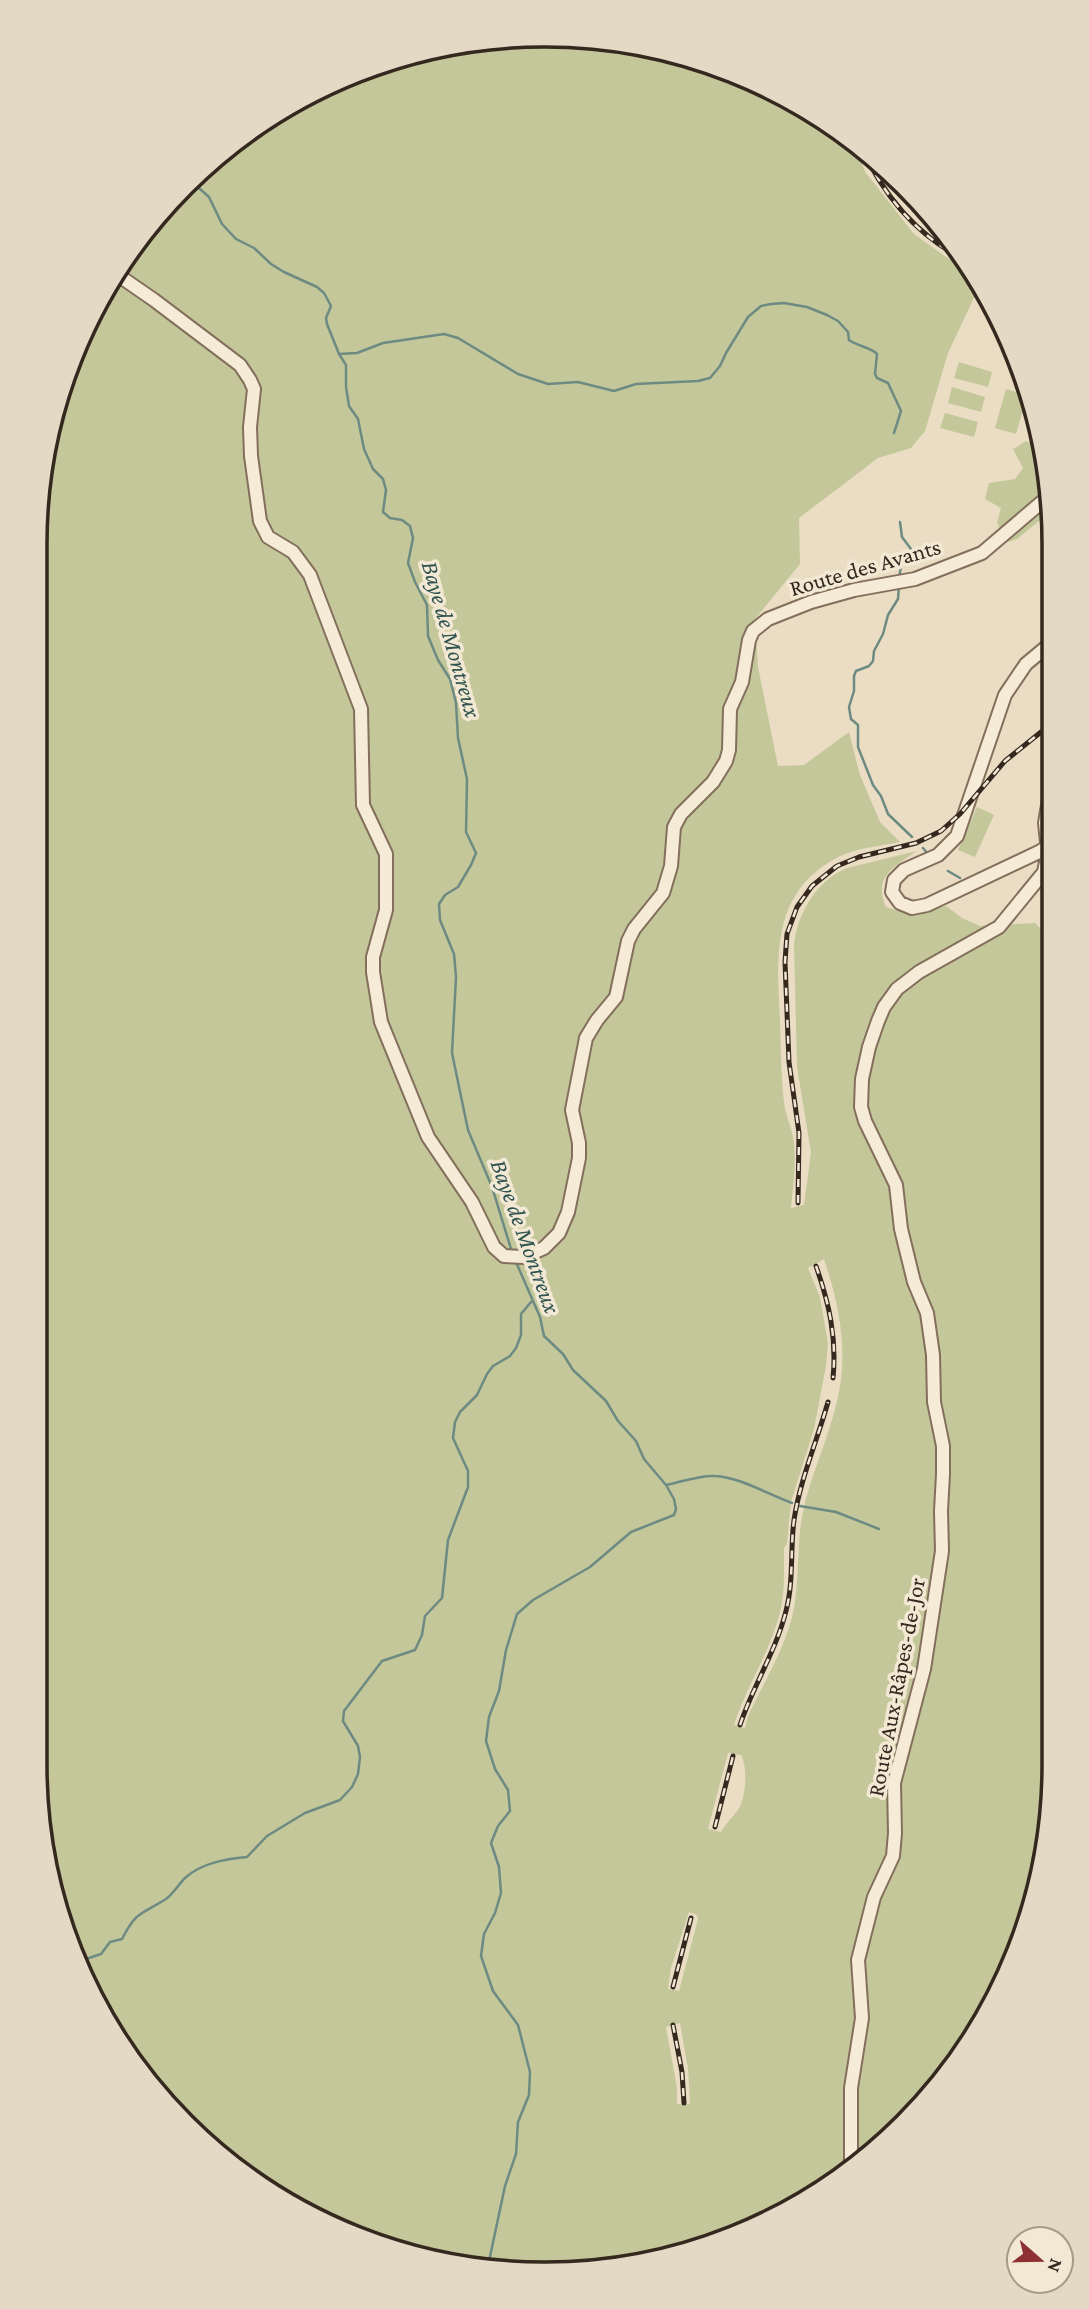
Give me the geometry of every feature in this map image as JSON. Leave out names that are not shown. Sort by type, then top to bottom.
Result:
[{"type":"street","name":"Route des Avants","points":[[124,279],[240,365],[254,389],[250,427],[251,456],[260,521],[268,537],[293,552],[310,575],[361,709],[363,805],[386,854],[386,910],[373,957],[381,1022],[428,1138],[472,1202],[494,1247],[504,1256],[516,1258],[537,1252],[551,1243],[559,1233],[568,1212],[579,1158],[579,1143],[572,1110],[586,1038],[617,997],[628,941],[634,929],[663,893],[671,866],[674,827],[681,814],[713,782],[726,761],[729,750],[730,709],[742,682],[749,639],[753,631],[768,618],[811,602],[845,592],[915,579],[982,553],[1040,504]]},
{"type":"street","points":[[1042,651],[1026,664],[1011,684],[1000,706],[957,835],[938,855],[898,875],[893,884],[894,895],[900,903],[908,907],[927,905],[1042,848]]},
{"type":"street","name":"Route Aux-Râpes-de-Jor","points":[[851,2156],[852,2088],[862,2018],[858,1960],[874,1898],[893,1856],[894,1783],[924,1669],[942,1551],[943,1474],[943,1446],[934,1402],[930,1328],[914,1282],[903,1237],[896,1185],[865,1121],[861,1094],[864,1064],[878,1021],[890,997],[919,972],[999,927],[1042,874]]},
{"type":"green space","points":[[512,48],[577,48],[673,64],[735,85],[764,99],[821,131],[847,150],[861,162],[866,173],[914,234],[953,261],[975,296],[948,353],[925,431],[911,448],[878,458],[799,518],[800,564],[755,619],[758,667],[778,766],[804,765],[849,732],[860,775],[880,822],[900,842],[845,854],[816,872],[800,889],[782,928],[778,973],[782,1072],[784,1102],[795,1152],[791,1208],[804,1205],[811,1152],[797,1067],[794,944],[796,932],[810,899],[826,881],[847,868],[917,851],[894,867],[884,880],[882,897],[886,907],[912,915],[946,906],[962,918],[980,926],[1035,923],[1042,930],[1041,1797],[1025,1893],[1004,1955],[975,2013],[958,2041],[918,2092],[896,2116],[847,2159],[821,2178],[764,2210],[735,2224],[673,2245],[577,2261],[512,2261],[480,2257],[416,2245],[385,2235],[354,2224],[296,2195],[242,2159],[193,2116],[131,2041],[99,1984],[74,1924],[57,1862],[48,1797],[48,512],[64,416],[85,354],[114,296],[150,242],[193,193],[217,171],[268,131],[296,114],[354,85],[385,74],[416,64],[480,52]],"holes":[[[824,1259],[839,1318],[841,1379],[835,1411],[804,1507],[791,1622],[745,1728],[734,1725],[772,1638],[781,1608],[784,1548],[787,1544],[791,1502],[814,1429],[826,1366],[828,1343],[820,1297],[808,1268]],[[728,1753],[741,1755],[745,1775],[744,1790],[741,1805],[721,1832],[708,1829]],[[689,1912],[697,1915],[698,1919],[679,1991],[668,1989],[671,1968]],[[680,2023],[688,2069],[690,2104],[677,2104],[677,2088],[666,2027]]]},
{"type":"green space","points":[[959,362],[992,372],[988,387],[954,378]]},
{"type":"green space","points":[[952,387],[985,397],[981,412],[948,403]]},
{"type":"green space","points":[[1006,389],[1017,392],[1023,410],[1016,434],[995,428]]},
{"type":"green space","points":[[945,413],[978,422],[974,437],[940,428]]},
{"type":"green space","points":[[1026,441],[1031,443],[1041,519],[1017,539],[1008,542],[997,523],[1001,508],[985,499],[989,483],[1015,479],[1023,468],[1013,449]]},
{"type":"green space","points":[[977,807],[994,815],[975,857],[958,850]]},
{"type":"waterway","name":"Baye de Montreux","points":[[199,188],[209,197],[222,224],[236,239],[254,248],[284,272],[324,293],[331,306],[326,318],[327,324],[346,365],[349,406],[358,419],[364,449],[373,469],[383,479],[386,490],[383,512],[390,518],[402,520],[410,526],[413,538],[408,563],[427,605],[428,636],[450,679],[456,703],[458,738],[467,779],[466,832],[476,853],[458,887],[445,895],[439,904],[440,920],[454,954],[456,977],[452,1053],[468,1130],[492,1187],[512,1252]]},
{"type":"waterway","points":[[339,354],[357,353],[383,343],[444,334],[458,338],[518,374],[548,384],[578,382],[614,391],[636,384],[710,378],[720,366],[748,317],[761,306],[784,303],[807,307],[838,321],[848,332],[849,340],[877,354],[875,374],[877,378],[888,383],[901,411],[894,433]]},
{"type":"waterway","points":[[899,577],[902,562],[911,553],[902,537],[900,522]]},
{"type":"waterway","points":[[899,586],[898,599],[888,615],[883,634],[874,651],[873,661],[869,666],[856,671],[849,707],[851,719],[858,725],[858,747],[873,785],[888,814],[912,837]]},
{"type":"waterway","points":[[923,848],[928,854]]},
{"type":"waterway","points":[[948,871],[960,878]]},
{"type":"waterway","name":"Baye de Montreux","points":[[490,2258],[505,2186],[516,2154],[518,2122],[529,2095],[530,2072],[518,2025],[493,1991],[481,1956],[484,1934],[495,1913],[501,1893],[499,1867],[491,1843],[498,1826],[510,1811],[508,1790],[495,1769],[486,1741],[489,1717],[499,1691],[506,1650],[517,1614],[533,1600],[590,1567],[631,1532],[674,1515],[676,1509],[666,1485],[644,1459],[636,1441],[618,1421],[606,1401],[573,1370],[563,1354],[544,1336],[540,1317],[516,1262]]},
{"type":"waterway","points":[[87,1959],[101,1954],[110,1942],[122,1939],[136,1918],[169,1897],[191,1873],[214,1863],[247,1857],[267,1836],[305,1813],[340,1800],[352,1787],[358,1774],[360,1757],[358,1746],[343,1721],[344,1711],[382,1661],[415,1650],[422,1635],[425,1616],[442,1598],[448,1540],[468,1487],[468,1471],[453,1438],[455,1422],[460,1412],[477,1395],[493,1366],[510,1356],[516,1348],[521,1335],[521,1314],[531,1302]]},
{"type":"waterway","points":[[666,1485],[703,1477],[725,1477],[792,1503]]},
{"type":"waterway","points":[[800,1506],[836,1512],[879,1529]]},
{"type":"railway","points":[[875,174],[902,212],[942,246]]},
{"type":"railway","points":[[798,1203],[799,1133],[789,1062],[785,962],[787,934],[797,907],[812,886],[837,866],[859,857],[916,843],[941,831],[960,814],[1005,761],[1041,732]]},
{"type":"railway","points":[[816,1266],[831,1321],[833,1378]]},
{"type":"railway","points":[[740,1725],[786,1611],[797,1505],[828,1402]]},
{"type":"railway","points":[[715,1827],[733,1756]]},
{"type":"railway","points":[[673,1987],[691,1918]]},
{"type":"railway","points":[[673,2025],[682,2072],[684,2103]]}]
